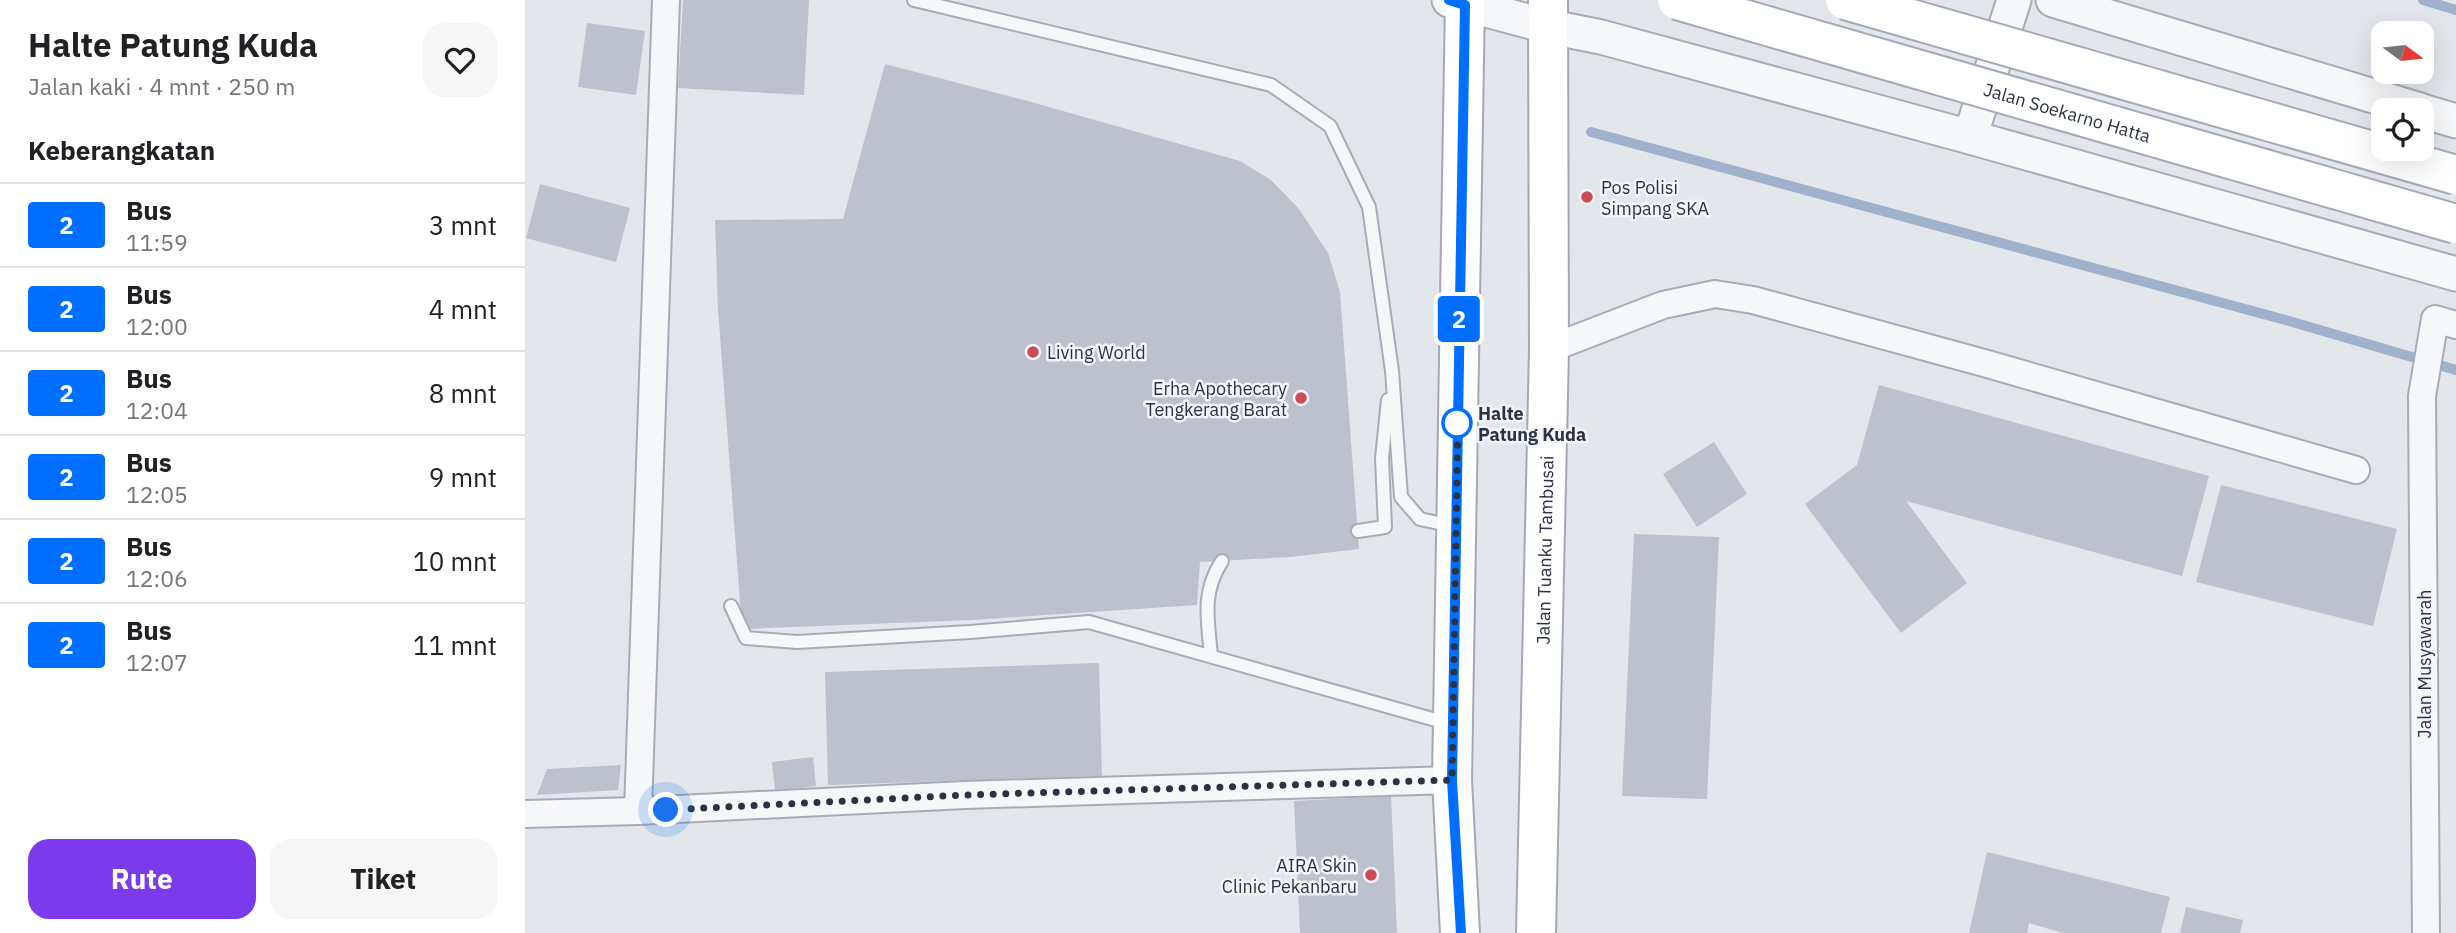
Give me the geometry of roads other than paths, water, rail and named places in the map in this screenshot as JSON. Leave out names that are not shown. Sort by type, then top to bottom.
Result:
[{"type":"main road","name":"Jalan Soekarno Hatta","points":[[1677,0],[2456,224]]},
{"type":"main road","points":[[1845,0],[2456,175]]},
{"type":"main road","points":[[1460,933],[1452,780],[1462,1]]},
{"type":"main road","name":"Jalan Tuanku Tambusai","points":[[1537,933],[1549,349],[1544,9]]},
{"type":"street","points":[[638,811],[666,0]]},
{"type":"street","points":[[1970,137],[2014,0]]},
{"type":"street","points":[[2053,0],[2378,98]]},
{"type":"street","points":[[1462,1],[1544,9],[1601,37],[1970,137],[2456,274]]},
{"type":"street","points":[[2434,115],[2456,121]]},
{"type":"street","points":[[1549,349],[1664,304],[1715,294],[1753,300],[1984,363],[2356,470]]},
{"type":"street","name":"Jalan Musyawarah","points":[[2426,933],[2422,396],[2435,319],[2456,325]]},
{"type":"street","points":[[525,814],[965,795],[1452,780]]},
{"type":"lane","points":[[914,0],[1271,85],[1330,126],[1369,207],[1392,371],[1401,497],[1420,519],[1456,527]]},
{"type":"lane","points":[[1358,531],[1385,527],[1382,458],[1392,371]]},
{"type":"lane","points":[[1211,656],[1207,597],[1212,577],[1222,561]]},
{"type":"lane","points":[[731,606],[746,638],[797,642],[1089,622],[1453,724]]},
{"type":"waterway","points":[[2423,0],[2456,10]]},
{"type":"waterway","points":[[1591,132],[2289,321],[2456,370]]},
{"type":"place","name":"Pos Polisi Simpang SKA","points":[[1587,197]]},
{"type":"place","name":"Living World","points":[[1033,352]]},
{"type":"place","name":"Erha Apothecary Tengkerang Barat","points":[[1301,398]]},
{"type":"place","name":"Halte Patung Kuda","points":[[1457,423]]},
{"type":"place","name":"AIRA Skin Clinic Pekanbaru","points":[[1371,875]]}]
